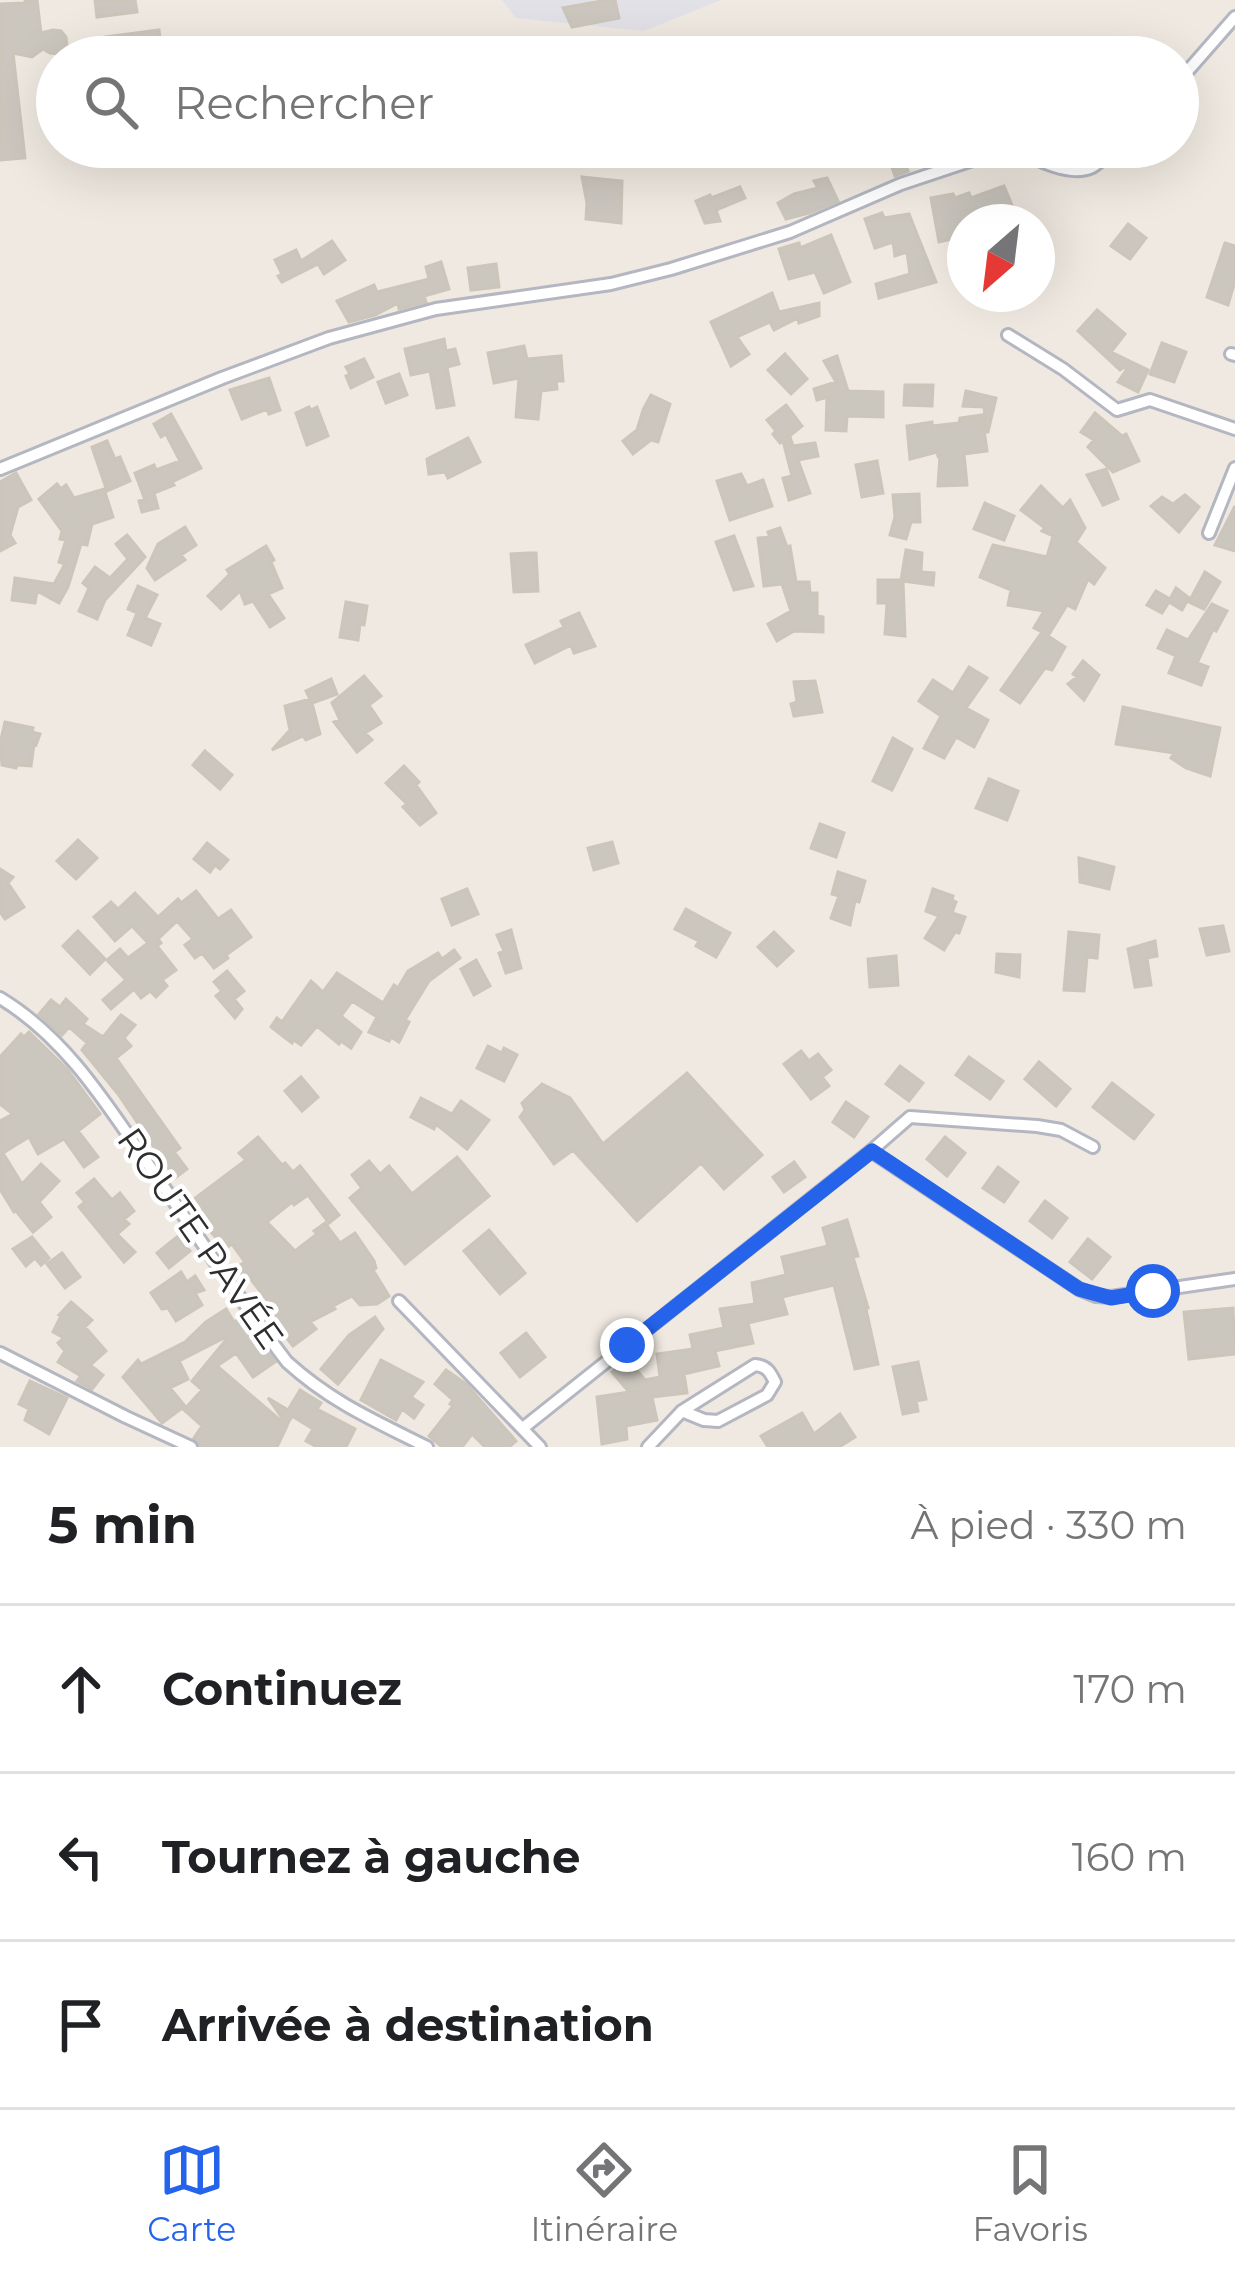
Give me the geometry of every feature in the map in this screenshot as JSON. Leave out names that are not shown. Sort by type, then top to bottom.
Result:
[{"type":"street","points":[[1199,58],[1235,17]]},
{"type":"street","points":[[0,469],[329,338],[436,309],[610,284],[671,269],[790,232],[951,168]]},
{"type":"street","points":[[1008,335],[1063,368],[1117,410],[1150,400],[1235,429]]},
{"type":"street","points":[[1209,533],[1235,468]]},
{"type":"street","name":"ROUTE PAVÉE","points":[[0,998],[45,1031],[98,1091],[287,1362],[315,1388],[427,1447]]},
{"type":"street","points":[[523,1428],[872,1151],[904,1120],[918,1115],[1049,1128],[1093,1147]]},
{"type":"street","points":[[872,1151],[1079,1289],[1096,1295],[1111,1298],[1235,1279]]},
{"type":"street","points":[[399,1301],[540,1447]]},
{"type":"street","points":[[0,1353],[191,1447]]},
{"type":"street","points":[[648,1447],[682,1412],[755,1365],[763,1366],[775,1382],[767,1395],[718,1420],[682,1412]]},
{"type":"shaded area","points":[[502,0],[721,0],[644,31],[516,18]]},
{"type":"building","points":[[37,0],[41,33],[53,30],[65,36],[36,36],[32,57],[13,53],[25,158],[0,160],[0,4]]},
{"type":"building","points":[[95,0],[135,0],[137,12],[97,17]]},
{"type":"building","points":[[615,0],[619,18],[572,27],[563,8]]},
{"type":"building","points":[[159,30],[160,36],[113,36]]},
{"type":"building","points":[[582,177],[622,181],[621,223],[586,219]]},
{"type":"building","points":[[827,178],[838,201],[786,219],[778,203],[818,188],[814,181]]},
{"type":"building","points":[[1004,186],[1012,204],[947,204],[947,240],[939,242],[931,198],[969,193],[971,198]]},
{"type":"building","points":[[740,187],[745,198],[716,210],[720,221],[705,223],[696,201]]},
{"type":"building","points":[[882,213],[884,218],[909,214],[936,282],[879,298],[876,284],[910,274],[907,252],[895,256],[893,242],[875,248],[865,219]]},
{"type":"building","points":[[1128,224],[1146,238],[1130,259],[1111,246]]},
{"type":"building","points":[[831,235],[850,282],[824,293],[815,272],[789,279],[779,249],[799,243],[800,248]]},
{"type":"building","points":[[332,241],[345,260],[324,274],[318,264],[282,282],[275,260],[296,250],[301,261]]},
{"type":"building","points":[[1225,243],[1235,246],[1235,281],[1228,305],[1207,297]]},
{"type":"building","points":[[441,262],[449,289],[424,296],[426,302],[399,309],[398,303],[349,322],[337,301],[374,285],[377,292],[429,279],[426,267]]},
{"type":"building","points":[[496,264],[499,287],[471,290],[468,268]]},
{"type":"building","points":[[772,293],[779,312],[819,303],[819,316],[799,323],[798,318],[774,330],[770,322],[737,337],[749,354],[731,366],[711,322]]},
{"type":"building","points":[[1097,310],[1125,334],[1111,352],[1148,370],[1138,392],[1118,382],[1127,369],[1120,370],[1078,331]]},
{"type":"building","points":[[444,339],[446,351],[455,349],[459,364],[447,367],[454,405],[437,408],[430,371],[411,375],[405,349]]},
{"type":"building","points":[[1162,343],[1186,352],[1174,382],[1150,374]]},
{"type":"building","points":[[524,346],[527,359],[561,356],[563,381],[556,381],[557,389],[541,391],[538,419],[516,417],[519,378],[494,383],[488,353]]},
{"type":"building","points":[[785,354],[807,379],[791,394],[768,370]]},
{"type":"building","points":[[837,356],[848,391],[883,392],[883,417],[847,416],[846,431],[826,430],[827,397],[817,400],[814,389],[836,382],[824,361]]},
{"type":"building","points":[[364,359],[373,377],[351,388],[346,367]]},
{"type":"building","points":[[399,374],[407,395],[386,403],[378,382]]},
{"type":"building","points":[[269,378],[280,410],[269,414],[267,409],[242,419],[230,390]]},
{"type":"building","points":[[905,385],[933,385],[932,406],[904,405]]},
{"type":"building","points":[[966,391],[996,398],[988,432],[984,407],[963,406]]},
{"type":"building","points":[[651,395],[670,404],[658,442],[651,440],[633,454],[623,441],[637,430]]},
{"type":"building","points":[[786,405],[802,426],[787,438],[793,446],[815,443],[818,456],[798,460],[810,493],[789,500],[783,478],[792,476],[783,441],[773,434],[776,431],[767,420]]},
{"type":"building","points":[[317,407],[328,436],[307,445],[296,413]]},
{"type":"building","points":[[1095,413],[1122,436],[1126,434],[1139,461],[1113,472],[1088,447],[1094,440],[1081,432]]},
{"type":"building","points":[[171,414],[201,468],[154,493],[158,508],[142,512],[139,501],[145,500],[135,473],[180,461],[166,434],[161,437],[154,424]]},
{"type":"building","points":[[982,415],[987,451],[964,454],[967,485],[938,486],[937,452],[910,459],[907,426],[959,423],[960,418]]},
{"type":"building","points":[[468,438],[480,462],[448,478],[445,472],[429,474],[427,459]]},
{"type":"building","points":[[107,441],[130,481],[107,491],[92,447]]},
{"type":"building","points":[[877,461],[883,493],[862,497],[856,465]]},
{"type":"building","points":[[1106,469],[1118,499],[1103,505],[1087,475]]},
{"type":"building","points":[[16,473],[31,500],[18,507],[10,535],[15,543],[0,551],[0,482]]},
{"type":"building","points":[[741,474],[747,486],[763,480],[772,506],[730,520],[717,481]]},
{"type":"building","points":[[57,484],[61,489],[66,485],[74,498],[104,489],[113,517],[92,524],[59,603],[37,591],[35,603],[12,600],[15,578],[54,584],[65,564],[59,562],[66,540],[60,539],[62,531],[39,499]]},
{"type":"building","points":[[1041,486],[1063,508],[1070,500],[1085,528],[1076,542],[1105,568],[1094,584],[1088,579],[1075,609],[1067,605],[1048,636],[1065,647],[1052,670],[1045,668],[1020,703],[1001,690],[1042,632],[1034,628],[1044,611],[1008,605],[1011,590],[980,577],[993,545],[1047,557],[1053,536],[1021,510]]},
{"type":"building","points":[[919,494],[920,522],[911,522],[906,539],[890,535],[895,517],[893,495]]},
{"type":"building","points":[[1185,495],[1199,507],[1179,532],[1151,506],[1162,497],[1173,504]]},
{"type":"building","points":[[985,503],[1014,516],[1004,540],[974,529]]},
{"type":"building","points":[[1235,506],[1235,551],[1215,545]]},
{"type":"building","points":[[185,527],[196,545],[181,555],[185,560],[155,580],[147,568],[158,544]]},
{"type":"building","points":[[780,528],[790,546],[796,582],[809,582],[810,593],[817,593],[823,632],[794,631],[777,641],[768,624],[791,611],[782,584],[764,586],[758,538],[770,537],[768,532]]},
{"type":"building","points":[[127,535],[145,557],[105,600],[97,619],[79,611],[89,588],[83,583],[95,567],[110,578],[128,559],[116,544]]},
{"type":"building","points":[[734,536],[753,586],[734,590],[716,542]]},
{"type":"building","points":[[266,546],[282,588],[268,594],[284,618],[270,627],[253,601],[245,604],[240,591],[221,609],[208,596],[230,574],[227,570]]},
{"type":"building","points":[[906,550],[922,553],[921,572],[934,573],[933,585],[903,581],[905,636],[885,634],[887,603],[878,603],[878,580],[901,580]]},
{"type":"building","points":[[536,553],[538,591],[514,592],[511,554]]},
{"type":"building","points":[[1205,572],[1220,582],[1204,609],[1189,602]]},
{"type":"building","points":[[138,586],[157,595],[145,618],[160,624],[151,645],[128,635],[137,613],[128,609]]},
{"type":"building","points":[[1176,588],[1189,598],[1182,610],[1169,602],[1162,613],[1147,605],[1156,591],[1170,599]]},
{"type":"building","points":[[346,602],[367,606],[358,640],[340,637]]},
{"type":"building","points":[[1212,604],[1227,611],[1197,663],[1208,667],[1201,685],[1169,673],[1176,656],[1158,648],[1167,630],[1188,640]]},
{"type":"building","points":[[579,613],[595,646],[574,653],[571,645],[535,663],[526,645],[564,627],[561,621]]},
{"type":"building","points":[[1083,661],[1099,675],[1084,700],[1068,684],[1077,677],[1073,674]]},
{"type":"building","points":[[969,667],[987,678],[966,708],[988,720],[974,747],[956,737],[944,758],[924,748],[941,716],[919,701],[933,680],[953,693]]},
{"type":"building","points":[[364,676],[381,696],[369,705],[381,723],[365,733],[372,740],[357,752],[334,722],[340,720],[332,703]]},
{"type":"building","points":[[331,679],[337,694],[312,703],[320,734],[272,750],[290,730],[285,706],[310,699],[306,691]]},
{"type":"building","points":[[815,681],[822,712],[794,716],[794,682]]},
{"type":"building","points":[[1123,707],[1220,728],[1210,776],[1186,768],[1171,758],[1174,753],[1116,744]]},
{"type":"building","points":[[5,722],[40,734],[31,766],[2,765]]},
{"type":"building","points":[[893,738],[912,749],[892,790],[873,781]]},
{"type":"building","points":[[205,751],[232,775],[220,789],[193,765]]},
{"type":"building","points":[[404,766],[436,813],[420,825],[386,783]]},
{"type":"building","points":[[989,779],[1018,791],[1007,820],[976,808]]},
{"type":"building","points":[[820,824],[844,833],[836,857],[811,848]]},
{"type":"building","points":[[78,840],[97,858],[76,879],[57,861]]},
{"type":"building","points":[[612,842],[618,863],[594,870],[588,848]]},
{"type":"building","points":[[207,843],[228,860],[210,872],[194,859]]},
{"type":"building","points":[[1079,858],[1114,867],[1109,889],[1080,882]]},
{"type":"building","points":[[0,869],[13,877],[8,883],[24,907],[5,919],[0,912]]},
{"type":"building","points":[[838,872],[865,881],[850,925],[831,918],[839,896],[832,894]]},
{"type":"building","points":[[467,889],[478,914],[452,925],[442,899]]},
{"type":"building","points":[[933,889],[953,896],[952,913],[965,917],[944,950],[925,938],[939,916],[926,911]]},
{"type":"building","points":[[196,891],[218,919],[231,910],[251,937],[214,968],[202,953],[195,958],[185,945],[193,939],[177,921],[158,939],[157,946],[176,970],[162,980],[167,986],[156,997],[150,991],[141,998],[134,989],[111,1009],[103,1000],[126,980],[107,960],[120,949],[128,958],[148,943],[132,926],[115,941],[94,917],[111,902],[118,909],[135,893],[158,917]]},
{"type":"building","points":[[686,909],[730,933],[716,957],[696,946],[699,941],[675,929]]},
{"type":"building","points":[[1223,926],[1229,951],[1207,955],[1200,929]]},
{"type":"building","points":[[511,930],[521,968],[506,973],[497,935]]},
{"type":"building","points":[[78,931],[105,959],[90,974],[63,946]]},
{"type":"building","points":[[774,932],[793,951],[777,966],[758,947]]},
{"type":"building","points":[[1069,932],[1099,935],[1097,958],[1087,957],[1084,991],[1064,990]]},
{"type":"building","points":[[1155,941],[1157,956],[1147,958],[1151,985],[1135,987],[1128,949]]},
{"type":"building","points":[[454,950],[460,958],[429,981],[405,1020],[409,1022],[399,1042],[369,1032],[377,1017],[352,1001],[341,1016],[361,1032],[351,1048],[317,1026],[301,1045],[271,1027],[277,1018],[282,1022],[311,981],[323,992],[337,973],[383,1003],[408,971],[438,953],[442,959]]},
{"type":"building","points":[[997,954],[1020,955],[1019,977],[996,972]]},
{"type":"building","points":[[896,956],[898,985],[870,987],[868,959]]},
{"type":"building","points":[[476,960],[490,986],[474,995],[461,969]]},
{"type":"building","points":[[227,971],[244,991],[234,999],[242,1009],[235,1018],[216,996],[222,991],[214,982]]},
{"type":"building","points":[[66,999],[87,1019],[83,1024],[103,1037],[121,1015],[135,1025],[124,1038],[131,1046],[116,1058],[180,1148],[174,1152],[187,1169],[175,1178],[82,1050],[87,1043],[69,1027],[62,1035],[39,1014],[51,1000],[60,1007]]},
{"type":"building","points":[[29,1032],[67,1069],[100,1114],[78,1131],[98,1157],[84,1167],[64,1139],[38,1154],[29,1137],[3,1153],[22,1184],[41,1164],[59,1181],[39,1202],[51,1217],[33,1232],[0,1189],[0,1121],[13,1114],[0,1104],[0,1057],[21,1034],[24,1037]]},
{"type":"building","points":[[488,1046],[517,1055],[504,1081],[477,1068]]},
{"type":"building","points":[[801,1051],[809,1061],[818,1054],[831,1070],[822,1077],[829,1086],[811,1099],[784,1064]]},
{"type":"building","points":[[969,1057],[1003,1081],[990,1099],[956,1075]]},
{"type":"building","points":[[1039,1062],[1070,1089],[1056,1106],[1025,1079]]},
{"type":"building","points":[[900,1066],[923,1083],[909,1101],[886,1084]]},
{"type":"building","points":[[687,1073],[762,1155],[724,1189],[701,1163],[637,1221],[573,1150],[554,1164],[520,1117],[525,1110],[522,1103],[542,1084],[570,1098],[603,1144]]},
{"type":"building","points":[[301,1077],[318,1097],[302,1111],[285,1091]]},
{"type":"building","points":[[1112,1083],[1153,1115],[1134,1139],[1093,1107]]},
{"type":"building","points":[[421,1098],[452,1114],[461,1101],[489,1120],[467,1149],[436,1124],[434,1129],[411,1117]]},
{"type":"building","points":[[846,1102],[868,1117],[854,1137],[833,1122]]},
{"type":"building","points":[[258,1137],[282,1165],[293,1172],[300,1166],[339,1215],[329,1223],[308,1195],[267,1222],[295,1251],[325,1223],[340,1243],[355,1233],[389,1296],[377,1304],[360,1305],[352,1296],[310,1322],[316,1329],[293,1346],[264,1310],[271,1306],[237,1267],[245,1262],[232,1244],[226,1248],[208,1229],[190,1202],[246,1160],[239,1153]]},
{"type":"building","points":[[945,1137],[965,1153],[947,1176],[927,1159]]},
{"type":"building","points":[[457,1157],[489,1196],[405,1264],[350,1198],[362,1188],[352,1175],[369,1161],[380,1174],[389,1166],[412,1194]]},
{"type":"building","points":[[794,1162],[805,1177],[784,1192],[773,1177]]},
{"type":"building","points":[[998,1167],[1018,1182],[1004,1202],[983,1188]]},
{"type":"building","points":[[94,1179],[112,1200],[120,1193],[134,1211],[124,1219],[129,1224],[117,1234],[135,1252],[124,1262],[79,1207],[85,1202],[77,1193]]},
{"type":"building","points":[[1045,1201],[1067,1218],[1052,1238],[1030,1221]]},
{"type":"building","points":[[847,1220],[878,1364],[855,1369],[834,1285],[782,1297],[787,1314],[748,1323],[753,1343],[715,1351],[719,1366],[684,1374],[687,1393],[652,1397],[657,1420],[626,1426],[627,1439],[602,1444],[597,1397],[629,1392],[612,1372],[628,1360],[645,1380],[660,1377],[657,1354],[693,1349],[690,1335],[724,1328],[720,1309],[755,1304],[752,1283],[786,1275],[782,1257],[828,1246],[823,1228]]},
{"type":"building","points":[[489,1230],[525,1273],[500,1294],[464,1251]]},
{"type":"building","points":[[178,1236],[190,1251],[169,1268],[157,1253]]},
{"type":"building","points":[[32,1237],[49,1258],[41,1265],[35,1258],[26,1266],[13,1249]]},
{"type":"building","points":[[1088,1239],[1110,1257],[1092,1279],[1070,1262]]},
{"type":"building","points":[[62,1253],[80,1277],[65,1288],[47,1264]]},
{"type":"building","points":[[181,1272],[187,1282],[195,1276],[204,1290],[195,1293],[202,1305],[176,1321],[151,1293]]},
{"type":"building","points":[[71,1302],[92,1320],[85,1327],[106,1351],[90,1365],[103,1375],[92,1389],[58,1362],[65,1351],[58,1343],[64,1338],[53,1332],[59,1315]]},
{"type":"building","points":[[1233,1308],[1235,1354],[1189,1359],[1184,1312]]},
{"type":"building","points":[[226,1309],[275,1362],[253,1377],[236,1353],[217,1366],[287,1426],[277,1447],[201,1447],[194,1438],[202,1426],[184,1410],[202,1390],[192,1381],[230,1335],[179,1361],[188,1379],[170,1388],[185,1406],[162,1423],[123,1377],[138,1360],[141,1364],[185,1342]]},
{"type":"building","points":[[375,1317],[383,1329],[338,1384],[321,1369],[349,1335]]},
{"type":"building","points":[[526,1333],[545,1357],[520,1377],[501,1353]]},
{"type":"building","points":[[381,1360],[423,1382],[411,1397],[423,1405],[414,1418],[402,1409],[396,1420],[361,1400]]},
{"type":"building","points":[[918,1362],[926,1399],[916,1401],[918,1411],[903,1414],[893,1367]]},
{"type":"building","points":[[446,1370],[466,1384],[516,1441],[509,1447],[485,1447],[472,1434],[462,1447],[442,1447],[429,1436],[453,1406],[453,1400],[435,1384]]},
{"type":"building","points":[[30,1381],[67,1398],[49,1434],[25,1420],[29,1409],[19,1404]]},
{"type":"building","points":[[300,1390],[321,1403],[317,1409],[355,1429],[346,1447],[317,1447],[306,1441],[313,1429],[292,1416],[287,1425],[268,1398],[288,1410]]},
{"type":"building","points":[[802,1413],[814,1434],[840,1414],[855,1437],[839,1447],[768,1447],[761,1436]]},
{"type":"route","points":[[627,1345],[872,1151],[1079,1289],[1111,1298],[1153,1291]]}]
